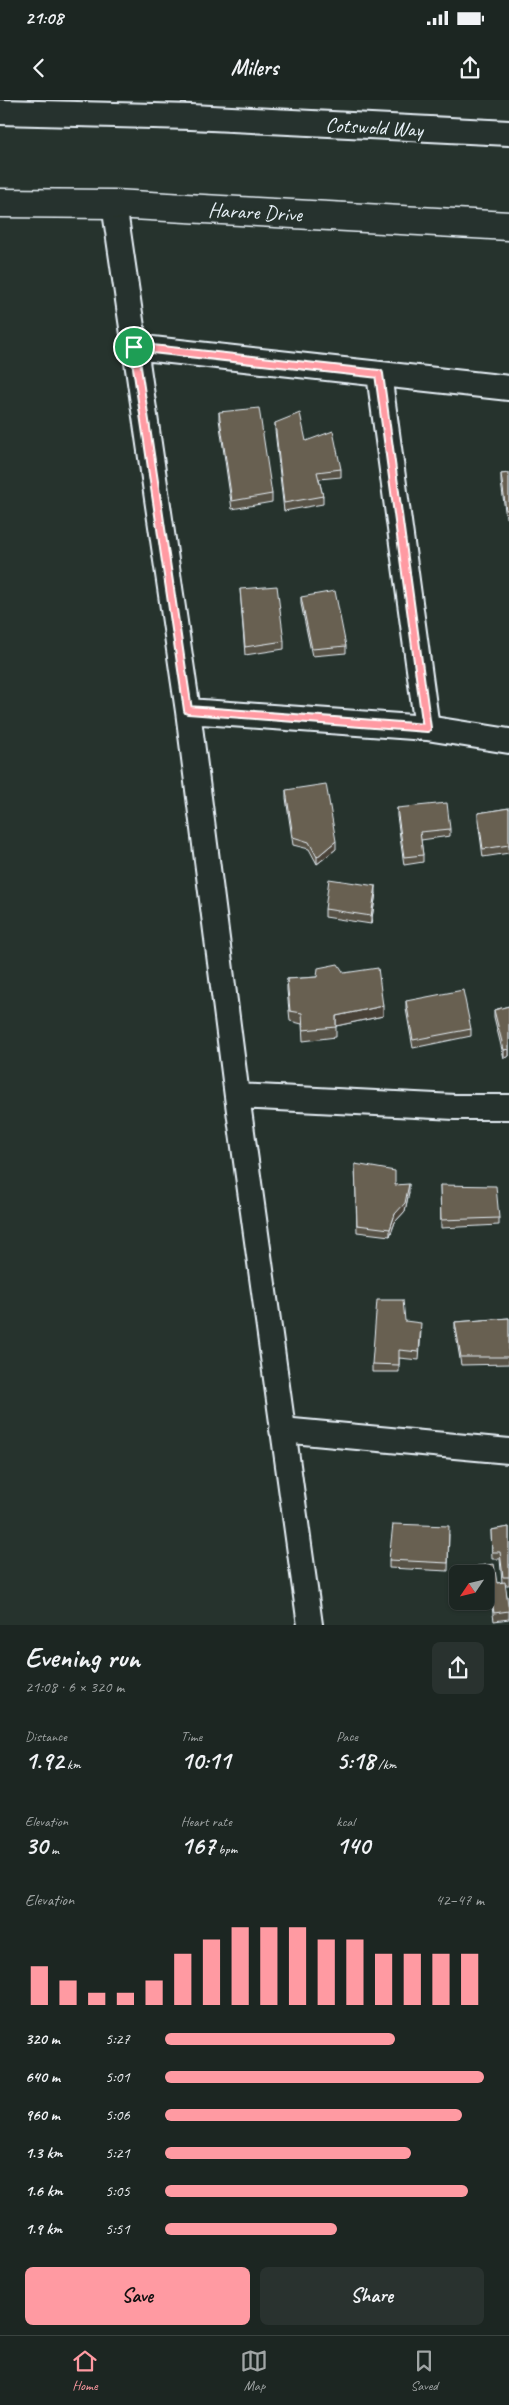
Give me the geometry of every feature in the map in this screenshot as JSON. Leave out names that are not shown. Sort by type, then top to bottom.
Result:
[{"type":"main road","name":"Harare Drive","points":[[0,204],[114,204],[509,226]]},
{"type":"street","name":"Cotswold Way","points":[[0,112],[191,109],[509,134]]},
{"type":"street","points":[[114,204],[188,710],[237,1096],[310,1625]]},
{"type":"street","points":[[134,347],[509,388]]},
{"type":"street","points":[[379,374],[427,728]]},
{"type":"street","points":[[188,710],[427,728],[509,741]]},
{"type":"street","points":[[237,1096],[509,1108]]},
{"type":"street","points":[[282,1430],[509,1452]]},
{"type":"building","points":[[259,408],[272,494],[232,501],[219,412]]},
{"type":"building","points":[[300,413],[306,441],[333,431],[341,469],[317,472],[323,496],[284,503],[275,423]]},
{"type":"building","points":[[509,473],[509,510],[506,510],[501,474]]},
{"type":"building","points":[[277,586],[284,641],[245,647],[240,589]]},
{"type":"building","points":[[335,591],[346,646],[312,649],[301,597]]},
{"type":"building","points":[[326,784],[336,841],[317,857],[309,842],[293,837],[286,790]]},
{"type":"building","points":[[447,803],[450,829],[420,832],[423,855],[404,857],[397,808]]},
{"type":"building","points":[[509,808],[509,845],[483,849],[478,813]]},
{"type":"building","points":[[329,879],[376,886],[371,916],[325,909]]},
{"type":"building","points":[[338,964],[344,973],[378,968],[383,1006],[336,1016],[336,1027],[303,1030],[302,1013],[290,1011],[287,979],[317,977],[318,968]]},
{"type":"building","points":[[463,990],[471,1029],[413,1040],[406,1001]]},
{"type":"building","points":[[509,1006],[509,1049],[504,1050],[494,1010]]},
{"type":"building","points":[[355,1164],[395,1171],[395,1185],[409,1184],[405,1203],[395,1214],[390,1229],[357,1225]]},
{"type":"building","points":[[440,1185],[496,1186],[499,1218],[441,1220]]},
{"type":"building","points":[[377,1300],[403,1300],[405,1321],[421,1323],[419,1352],[399,1350],[399,1365],[372,1364]]},
{"type":"building","points":[[509,1318],[509,1357],[461,1357],[455,1322]]},
{"type":"building","points":[[393,1524],[449,1526],[448,1563],[389,1560]]},
{"type":"building","points":[[509,1527],[509,1577],[503,1577],[500,1552],[492,1552],[491,1530]]},
{"type":"building","points":[[494,1564],[497,1583],[505,1582],[509,1611],[494,1613],[494,1565],[486,1565]]},
{"type":"route","points":[[134,347],[379,374],[427,728],[188,710],[134,347]]}]
